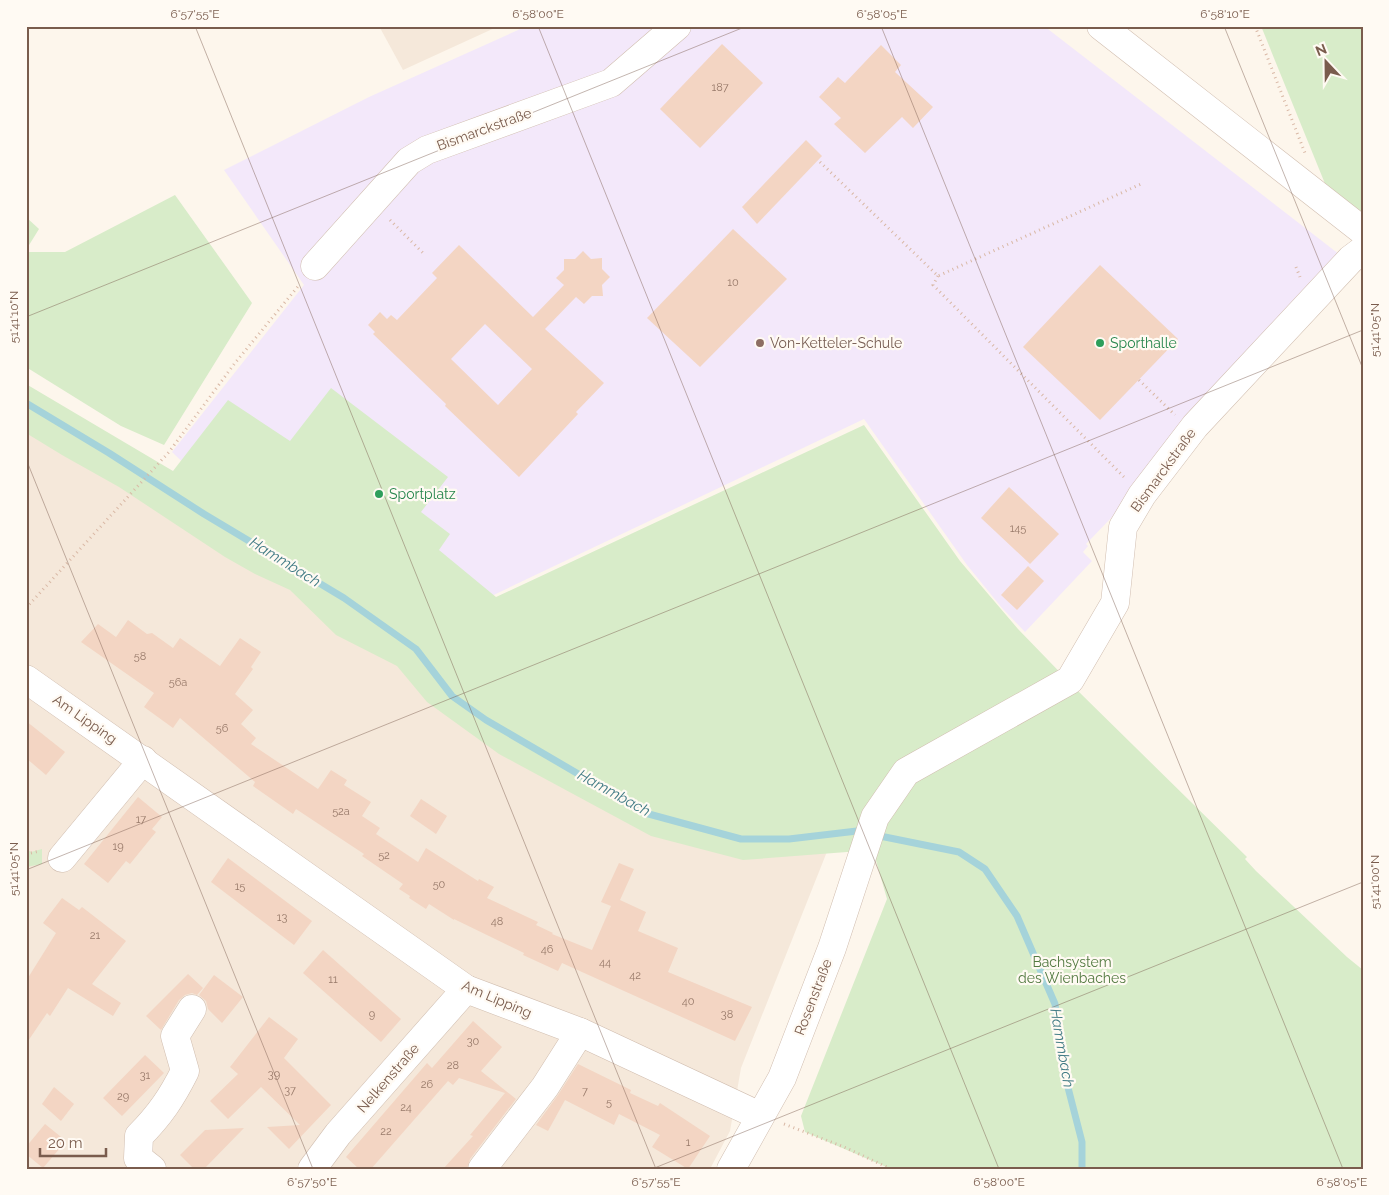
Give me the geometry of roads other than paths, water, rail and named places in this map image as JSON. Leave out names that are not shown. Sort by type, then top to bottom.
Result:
[{"type":"street","name":"Bismarckstraße","points":[[315,266],[409,161],[427,150],[611,82],[677,26]]},
{"type":"street","points":[[1101,26],[1363,231]]},
{"type":"street","name":"Bismarckstraße","points":[[875,816],[906,772],[1070,680],[1115,602],[1123,527],[1142,495],[1191,431],[1351,259],[1363,250]]},
{"type":"street","name":"Am Lipping","points":[[26,679],[466,989],[580,1032],[760,1116]]},
{"type":"street","points":[[62,858],[143,760]]},
{"type":"street","name":"Rosenstraße","points":[[731,1169],[785,1069],[832,948],[875,816]]},
{"type":"street","name":"Nelkenstraße","points":[[312,1169],[338,1134],[466,989]]},
{"type":"street","points":[[152,1169],[138,1158],[140,1136],[157,1118],[185,1071],[175,1036],[192,1010]]},
{"type":"street","points":[[485,1168],[545,1087],[580,1032]]},
{"type":"waterway","name":"Hammbach","points":[[26,403],[204,514],[344,598],[416,649],[452,696],[486,720],[645,813],[741,839],[789,839],[857,831],[865,833]]},
{"type":"waterway","name":"Hammbach","points":[[875,835],[959,852],[985,869],[1017,916],[1055,1004],[1064,1072],[1082,1142],[1082,1169]]},
{"type":"place","name":"Von-Ketteler-Schule","points":[[760,343]]},
{"type":"place","name":"Sporthalle","points":[[1100,343]]},
{"type":"place","name":"Sportplatz","points":[[379,494]]},
{"type":"park label","name":"Bachsystem des Wienbaches","points":[[1072,970]]}]
